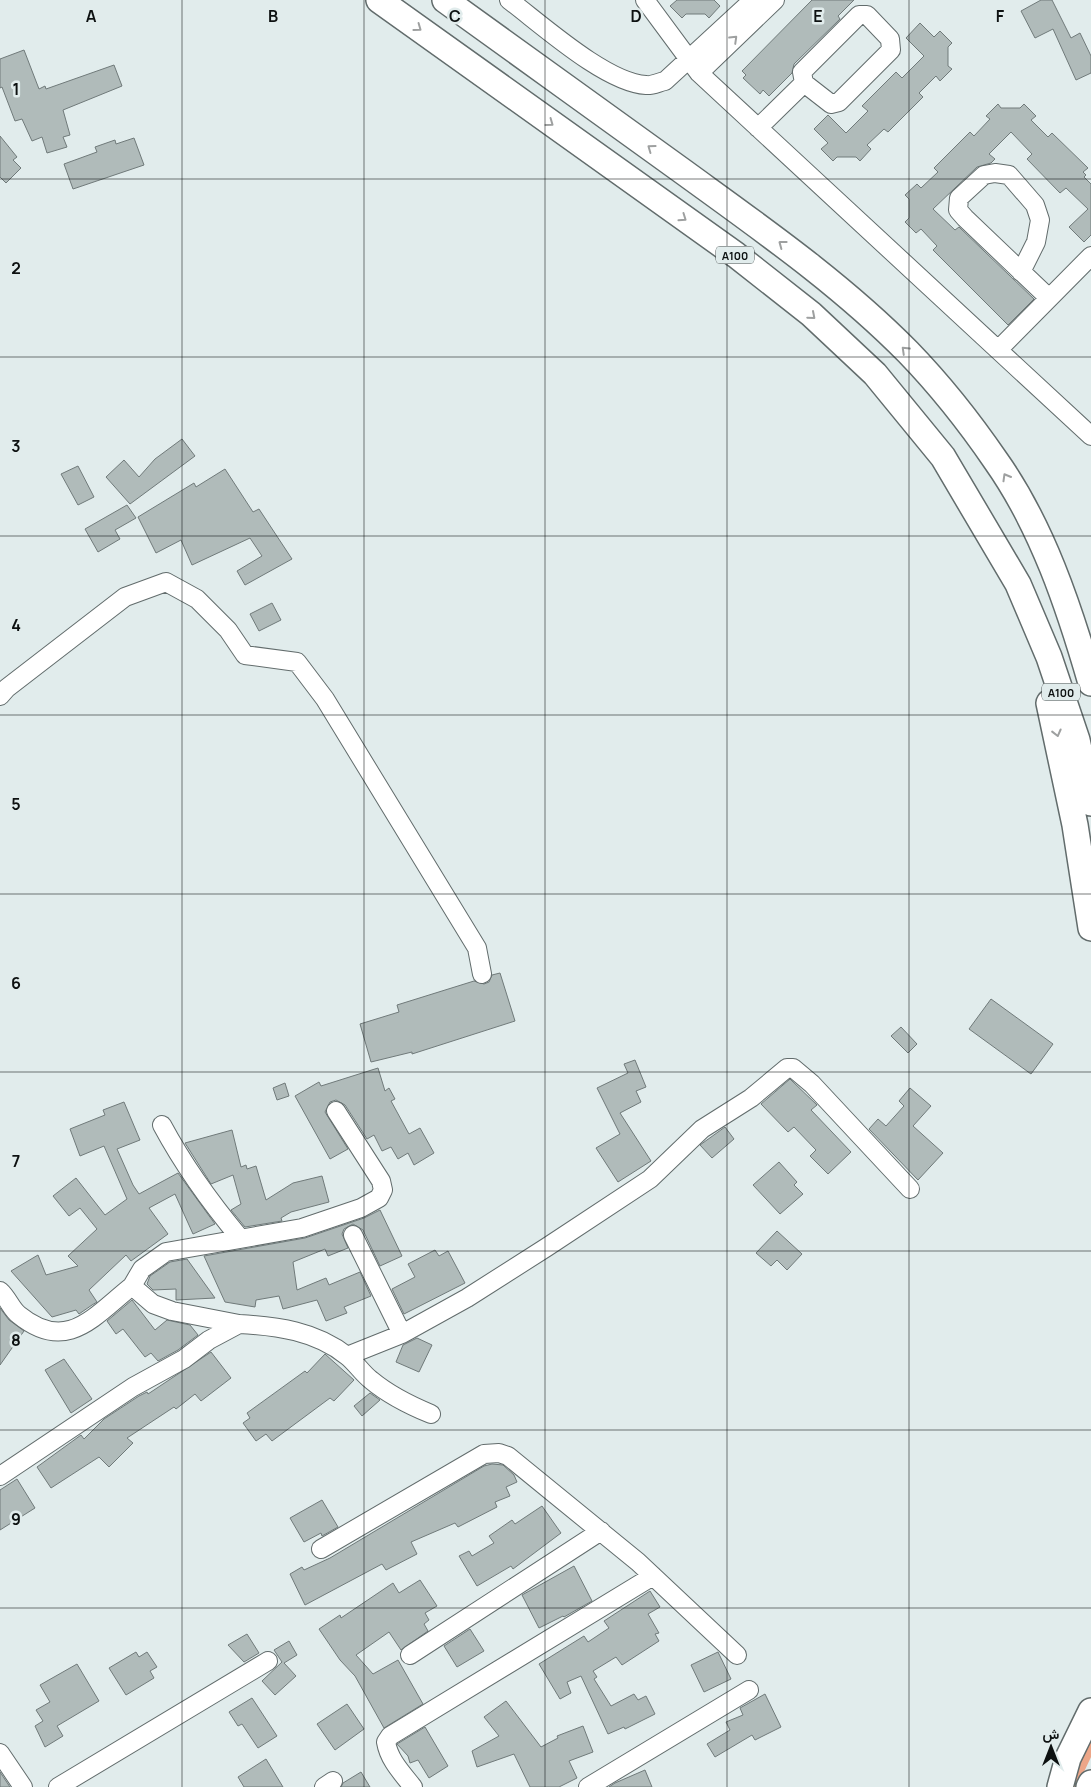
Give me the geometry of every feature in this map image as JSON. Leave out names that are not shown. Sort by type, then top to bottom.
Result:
[{"type":"highway","name":"A100","points":[[379,0],[736,255],[811,314],[875,374],[943,457],[1018,584],[1049,658],[1071,722],[1091,804]]},
{"type":"highway","name":"A100","points":[[445,0],[785,246],[848,297],[908,352],[958,408],[998,462],[1030,519],[1073,625],[1091,683]]},
{"type":"highway","points":[[1030,519],[1091,640]]},
{"type":"highway","points":[[1018,584],[1058,739],[1075,825],[1091,928]]},
{"type":"highway","points":[[1060,1787],[1068,1758],[1091,1711]]},
{"type":"highway","points":[[1089,1787],[1091,1783]]},
{"type":"street","points":[[509,0],[590,61],[616,76],[646,86],[665,81],[693,67],[774,0]]},
{"type":"street","points":[[645,0],[693,67],[1091,436]]},
{"type":"street","points":[[693,67],[753,0]]},
{"type":"street","points":[[859,15],[867,15],[890,39],[891,50],[839,102],[831,104],[804,82],[802,72],[859,15]]},
{"type":"street","points":[[758,128],[804,82]]},
{"type":"street","points":[[1022,272],[1036,242],[1040,220],[1035,205],[1009,176],[996,173],[984,176],[959,198],[958,210],[1022,272],[1049,298]]},
{"type":"street","points":[[998,350],[1091,256]]},
{"type":"street","points":[[0,696],[15,682],[125,598],[166,582],[197,599],[228,630],[245,655],[297,662],[325,699],[477,948],[482,974]]},
{"type":"street","points":[[347,1356],[402,1334],[467,1298],[650,1179],[702,1129],[751,1098],[786,1068],[793,1068],[812,1084],[910,1190]]},
{"type":"street","points":[[0,1291],[18,1314],[42,1331],[59,1333],[82,1326],[132,1286],[142,1269],[166,1252],[302,1228],[360,1208],[379,1198],[383,1190],[381,1181],[336,1111]]},
{"type":"street","points":[[162,1124],[181,1162],[240,1238]]},
{"type":"street","points":[[353,1235],[402,1334]]},
{"type":"street","points":[[132,1286],[153,1304],[172,1311],[239,1324],[276,1326],[323,1341],[347,1356],[371,1380],[402,1403],[431,1414]]},
{"type":"street","points":[[0,1476],[133,1387],[184,1359],[209,1340],[239,1324]]},
{"type":"street","points":[[321,1549],[484,1454],[499,1453],[508,1456],[601,1531],[653,1576],[737,1655]]},
{"type":"street","points":[[410,1655],[601,1531]]},
{"type":"street","points":[[413,1787],[392,1759],[387,1749],[386,1742],[390,1736],[653,1576]]},
{"type":"street","points":[[58,1787],[268,1661]]},
{"type":"street","points":[[588,1787],[749,1690]]},
{"type":"street","points":[[0,1753],[23,1787]]},
{"type":"shaded area","points":[[1091,1732],[1091,1757],[1077,1787],[1069,1787]]},
{"type":"building","points":[[677,0],[714,0],[720,6],[709,18],[705,14],[686,14],[682,18],[670,6]]},
{"type":"building","points":[[812,0],[854,0],[838,16],[840,19],[794,64],[792,73],[769,96],[763,90],[760,94],[743,78],[746,75],[742,71]]},
{"type":"building","points":[[1041,0],[1052,0],[1071,38],[1080,33],[1091,56],[1091,73],[1076,80],[1053,29],[1035,38],[1021,11]]},
{"type":"building","points":[[920,23],[934,37],[940,31],[952,43],[948,47],[948,66],[952,69],[940,81],[936,76],[919,93],[923,97],[888,132],[884,129],[867,145],[871,149],[860,161],[856,157],[837,157],[833,161],[821,149],[828,143],[814,129],[828,115],[846,133],[868,111],[862,106],[896,72],[902,78],[924,56],[906,38]]},
{"type":"building","points":[[24,50],[39,89],[45,86],[46,89],[114,65],[122,86],[63,110],[70,135],[63,137],[67,147],[47,153],[42,137],[32,141],[22,119],[15,121],[2,87],[0,88],[0,59]]},
{"type":"building","points":[[998,104],[1001,108],[1020,108],[1024,104],[1036,116],[1031,120],[1048,137],[1052,133],[1088,168],[1083,172],[1086,175],[1084,177],[1091,184],[1091,235],[1084,242],[1069,227],[1088,209],[1066,188],[1060,193],[1027,159],[1032,154],[1011,132],[989,154],[995,159],[991,163],[977,167],[933,209],[955,230],[959,227],[1034,299],[1008,325],[933,250],[937,246],[921,229],[916,233],[905,222],[909,218],[909,199],[905,195],[917,184],[921,188],[938,172],[934,168],[970,132],[974,136],[990,119],[986,116]]},
{"type":"building","points":[[0,136],[17,157],[13,160],[21,168],[6,183],[0,177]]},
{"type":"building","points":[[134,138],[144,165],[73,189],[64,164],[97,152],[95,147],[115,140],[116,144]]},
{"type":"building","points":[[182,439],[195,456],[130,504],[106,477],[124,460],[139,477],[155,459]]},
{"type":"building","points":[[78,466],[94,497],[78,505],[61,474]]},
{"type":"building","points":[[225,469],[253,512],[259,509],[292,559],[245,585],[237,571],[262,556],[250,538],[192,565],[181,540],[156,553],[138,517],[194,483],[196,487]]},
{"type":"building","points":[[127,505],[136,518],[115,530],[120,539],[98,552],[85,529]]},
{"type":"building","points":[[272,603],[281,620],[259,631],[250,614]]},
{"type":"building","points":[[500,973],[515,1021],[412,1054],[412,1052],[371,1062],[360,1024],[399,1012],[397,1005],[474,981],[484,984],[489,982],[492,975]]},
{"type":"building","points":[[991,999],[1053,1044],[1031,1074],[969,1029]]},
{"type":"building","points":[[901,1027],[917,1044],[908,1053],[891,1036]]},
{"type":"building","points":[[635,1060],[646,1087],[636,1091],[641,1102],[620,1113],[651,1161],[618,1182],[596,1148],[620,1134],[597,1088],[628,1073],[624,1064]]},
{"type":"building","points":[[378,1068],[385,1091],[389,1088],[395,1099],[391,1101],[409,1134],[420,1128],[434,1153],[414,1165],[408,1153],[398,1159],[391,1147],[382,1151],[374,1135],[367,1139],[345,1105],[336,1100],[330,1102],[325,1112],[348,1149],[330,1159],[295,1096],[319,1082],[321,1086]]},
{"type":"building","points":[[790,1079],[817,1105],[811,1110],[851,1152],[828,1174],[810,1156],[816,1150],[794,1127],[788,1132],[761,1104]]},
{"type":"building","points":[[285,1083],[289,1096],[277,1100],[273,1088]]},
{"type":"building","points":[[910,1088],[931,1106],[913,1126],[943,1153],[918,1180],[869,1129],[878,1119],[886,1126],[904,1106],[899,1101]]},
{"type":"building","points":[[124,1102],[140,1140],[117,1149],[139,1194],[178,1173],[215,1224],[193,1234],[175,1194],[149,1208],[168,1234],[131,1261],[126,1255],[89,1290],[97,1302],[79,1314],[76,1310],[52,1317],[11,1271],[38,1255],[46,1275],[78,1266],[68,1256],[97,1229],[80,1208],[69,1216],[53,1196],[76,1178],[105,1215],[127,1199],[104,1146],[80,1156],[70,1129],[105,1115],[103,1110]]},
{"type":"building","points":[[725,1127],[734,1139],[712,1158],[700,1145]]},
{"type":"building","points":[[232,1130],[241,1167],[246,1165],[247,1169],[256,1166],[266,1200],[293,1183],[322,1176],[329,1202],[291,1212],[281,1218],[282,1221],[245,1227],[231,1210],[241,1204],[233,1175],[211,1184],[185,1143]]},
{"type":"building","points":[[779,1162],[797,1182],[794,1185],[803,1194],[780,1214],[753,1185]]},
{"type":"building","points":[[380,1210],[402,1256],[380,1266],[363,1230],[353,1224],[344,1229],[342,1234],[348,1248],[328,1256],[325,1249],[293,1262],[297,1290],[326,1278],[329,1285],[360,1272],[371,1296],[344,1307],[347,1313],[326,1321],[317,1300],[283,1309],[279,1296],[256,1300],[255,1307],[225,1302],[204,1256],[305,1238],[364,1218]]},
{"type":"building","points":[[777,1231],[802,1254],[787,1270],[777,1260],[771,1266],[756,1253]]},
{"type":"building","points":[[435,1250],[439,1256],[448,1251],[465,1283],[404,1314],[392,1289],[415,1277],[408,1264]]},
{"type":"building","points":[[187,1259],[215,1298],[176,1300],[176,1289],[153,1290],[147,1284],[150,1276],[170,1262]]},
{"type":"building","points":[[132,1300],[155,1330],[167,1320],[190,1325],[198,1335],[178,1350],[158,1361],[151,1353],[145,1357],[123,1329],[116,1334],[107,1321]]},
{"type":"building","points":[[0,1308],[9,1320],[24,1331],[0,1365]]},
{"type":"building","points":[[417,1338],[432,1345],[419,1372],[396,1362],[403,1345]]},
{"type":"building","points":[[211,1352],[231,1378],[201,1401],[195,1394],[176,1409],[174,1407],[127,1438],[133,1443],[109,1467],[99,1457],[51,1488],[37,1467],[81,1435],[84,1439],[104,1419],[139,1396],[147,1392],[148,1394]]},
{"type":"building","points":[[325,1354],[354,1380],[334,1401],[330,1398],[272,1441],[266,1434],[256,1441],[243,1423],[250,1418],[247,1413],[305,1371],[307,1373]]},
{"type":"building","points":[[64,1359],[92,1399],[71,1413],[45,1370]]},
{"type":"building","points":[[370,1393],[380,1400],[362,1416],[354,1406]]},
{"type":"building","points":[[492,1464],[503,1465],[514,1475],[517,1482],[506,1487],[510,1496],[495,1502],[497,1507],[458,1527],[455,1523],[411,1542],[417,1554],[386,1570],[382,1564],[305,1605],[290,1574],[302,1567],[304,1570],[330,1558],[484,1466]]},
{"type":"building","points":[[17,1479],[35,1508],[0,1530],[0,1490]]},
{"type":"building","points":[[322,1500],[338,1527],[322,1536],[321,1533],[304,1542],[290,1518]]},
{"type":"building","points":[[542,1506],[561,1533],[513,1569],[511,1566],[477,1586],[459,1556],[469,1551],[472,1556],[494,1543],[489,1536],[512,1520],[515,1524]]},
{"type":"building","points":[[574,1566],[592,1601],[564,1617],[539,1628],[522,1595]]},
{"type":"building","points":[[420,1580],[437,1606],[425,1613],[429,1620],[424,1624],[428,1631],[401,1650],[389,1632],[356,1655],[373,1674],[398,1660],[423,1704],[384,1728],[355,1676],[340,1660],[319,1629],[340,1615],[341,1618],[393,1583],[399,1593]]},
{"type":"building","points":[[650,1591],[660,1607],[648,1614],[659,1633],[655,1634],[659,1641],[622,1665],[616,1657],[593,1671],[597,1677],[594,1679],[611,1706],[634,1694],[638,1700],[646,1696],[655,1714],[625,1729],[624,1727],[608,1734],[581,1676],[567,1682],[571,1693],[560,1699],[539,1664],[584,1636],[588,1642],[609,1628],[604,1621]]},
{"type":"building","points":[[470,1629],[484,1651],[457,1667],[444,1646]]},
{"type":"building","points":[[247,1634],[259,1653],[244,1662],[228,1645]]},
{"type":"building","points":[[289,1641],[297,1655],[284,1663],[296,1676],[275,1695],[262,1681],[282,1662],[274,1650]]},
{"type":"building","points":[[136,1652],[139,1657],[147,1652],[157,1667],[150,1671],[154,1678],[126,1695],[109,1668]]},
{"type":"building","points":[[718,1652],[731,1679],[704,1692],[691,1665]]},
{"type":"building","points":[[77,1664],[99,1701],[57,1726],[63,1736],[45,1747],[35,1726],[43,1721],[36,1710],[50,1702],[40,1685]]},
{"type":"building","points":[[765,1694],[781,1727],[755,1740],[752,1735],[715,1757],[707,1744],[730,1730],[726,1722],[743,1715],[740,1708]]},
{"type":"building","points":[[252,1698],[277,1736],[258,1748],[242,1724],[238,1726],[229,1712]]},
{"type":"building","points":[[506,1701],[541,1747],[558,1738],[557,1736],[583,1726],[593,1752],[569,1761],[577,1778],[559,1787],[530,1787],[514,1754],[477,1767],[472,1751],[499,1736],[484,1717]]},
{"type":"building","points":[[347,1704],[364,1729],[335,1750],[317,1724]]},
{"type":"building","points":[[425,1727],[448,1766],[429,1778],[418,1760],[410,1763],[408,1756],[397,1744]]},
{"type":"building","points":[[266,1759],[283,1787],[244,1787],[238,1777]]},
{"type":"building","points":[[645,1770],[652,1787],[609,1787],[615,1783]]},
{"type":"building","points":[[0,1772],[10,1787],[0,1787]]},
{"type":"building","points":[[361,1772],[370,1787],[341,1787],[343,1783]]}]
